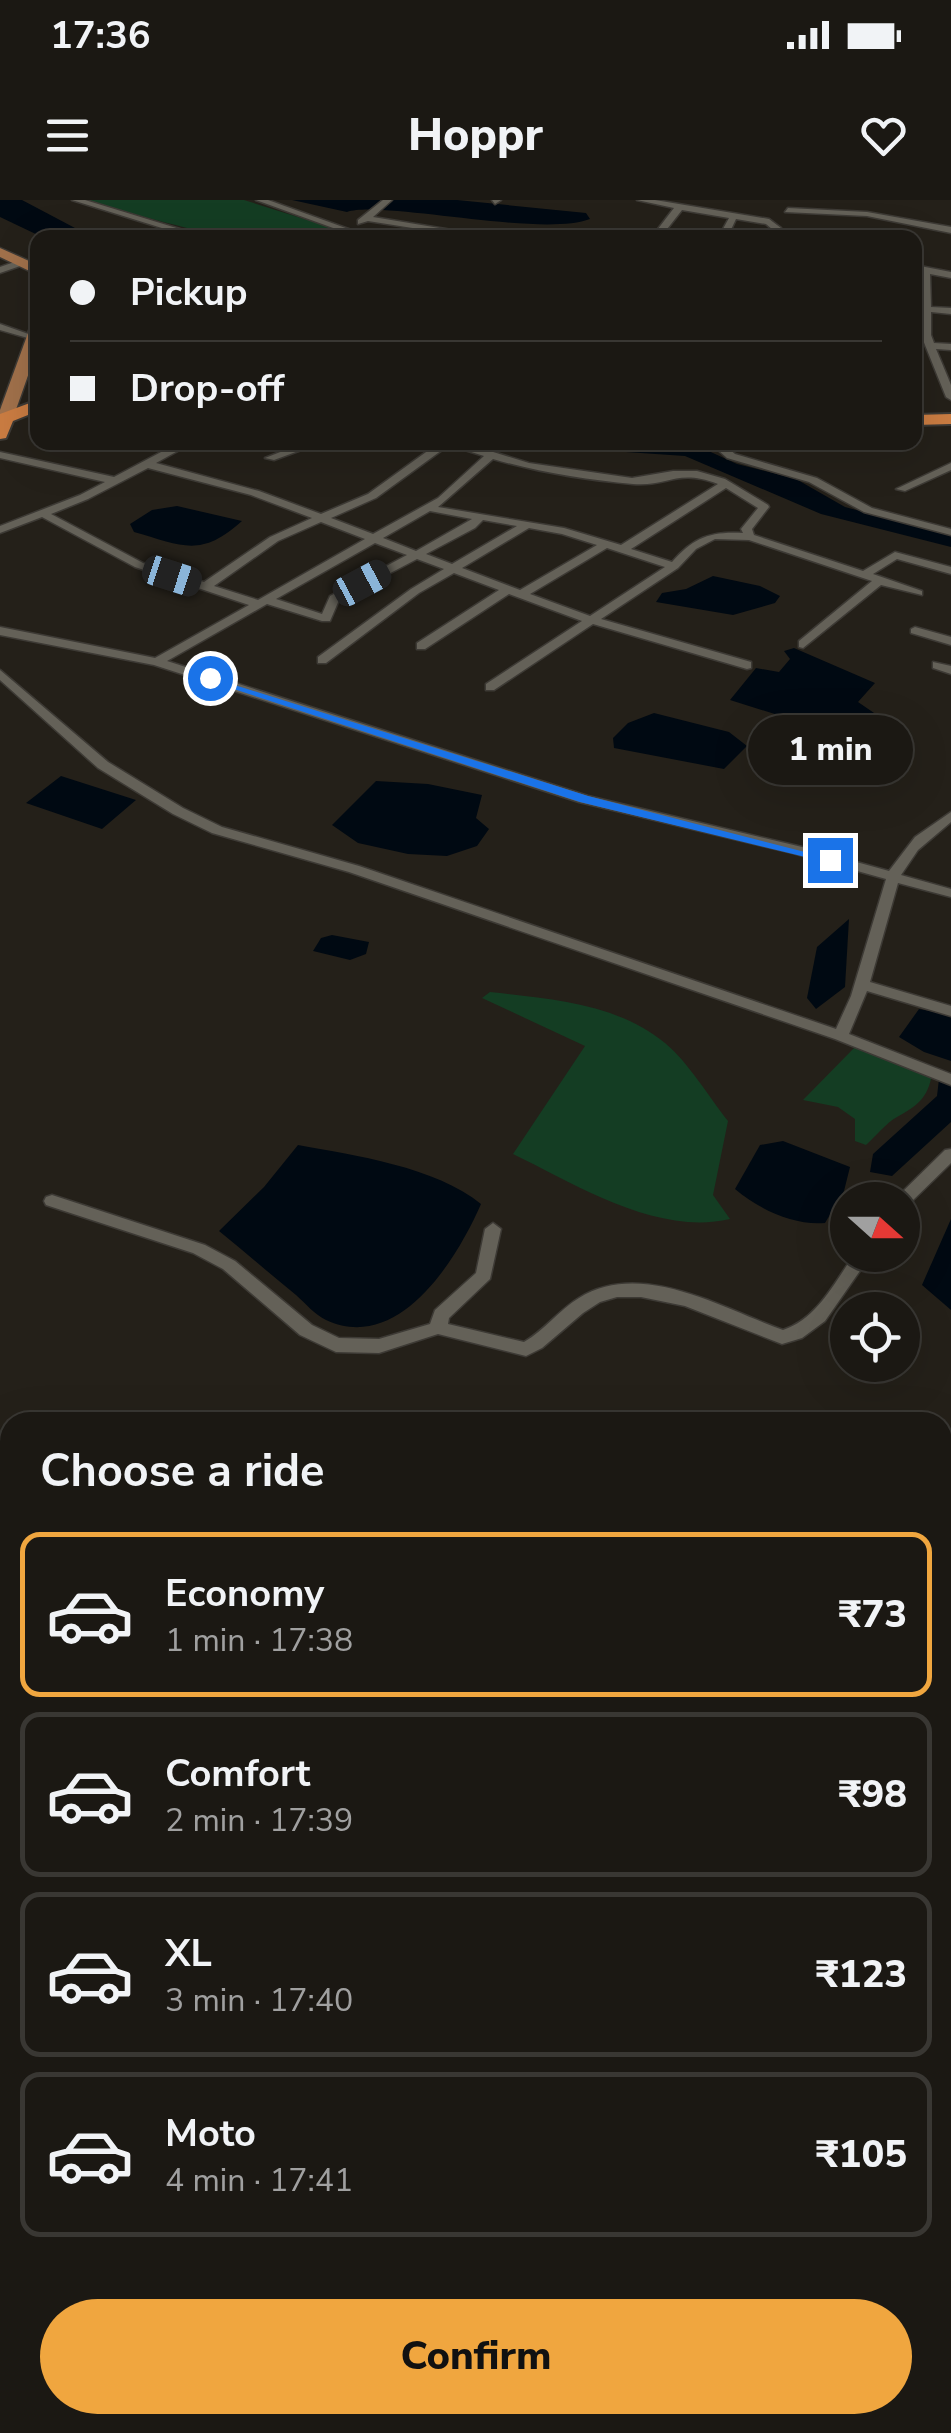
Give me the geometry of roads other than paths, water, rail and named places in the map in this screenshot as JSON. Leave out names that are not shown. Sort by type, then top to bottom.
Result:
[{"type":"highway","points":[[5,411],[30,404]]},
{"type":"highway","points":[[922,418],[951,417]]},
{"type":"main road","points":[[0,252],[30,266]]},
{"type":"main road","points":[[5,411],[30,347]]},
{"type":"street","points":[[76,200],[178,230]]},
{"type":"street","points":[[260,200],[347,230]]},
{"type":"street","points":[[351,230],[388,200]]},
{"type":"street","points":[[641,200],[776,224]]},
{"type":"street","points":[[775,230],[790,205],[951,230]]},
{"type":"street","points":[[661,230],[679,208]]},
{"type":"street","points":[[726,230],[734,216]]},
{"type":"street","points":[[366,218],[444,230]]},
{"type":"street","points":[[916,230],[922,224]]},
{"type":"street","points":[[0,270],[23,262]]},
{"type":"street","points":[[922,269],[951,275]]},
{"type":"street","points":[[922,285],[924,338],[951,397]]},
{"type":"street","points":[[925,309],[951,311]]},
{"type":"street","points":[[0,327],[30,331]]},
{"type":"street","points":[[924,338],[951,346]]},
{"type":"street","points":[[0,530],[116,481],[174,450]]},
{"type":"street","points":[[270,458],[294,450]]},
{"type":"street","points":[[205,587],[274,539],[372,496],[437,450]]},
{"type":"street","points":[[471,450],[632,481],[683,473],[708,475],[764,506],[746,529],[750,537]]},
{"type":"street","points":[[723,450],[730,456],[800,476],[868,510],[951,532]]},
{"type":"street","points":[[0,455],[116,481]]},
{"type":"street","points":[[158,662],[428,508],[489,456]]},
{"type":"street","points":[[147,464],[255,492],[591,620],[696,647],[746,665]]},
{"type":"street","points":[[901,489],[951,466]]},
{"type":"street","points":[[623,549],[725,484]]},
{"type":"street","points":[[428,508],[527,525],[674,566]]},
{"type":"street","points":[[42,513],[113,554],[205,587],[326,619],[334,598],[480,517]]},
{"type":"street","points":[[322,660],[451,568],[527,525]]},
{"type":"street","points":[[490,687],[674,566],[695,542],[709,534],[750,537],[918,592]]},
{"type":"street","points":[[421,646],[606,544]]},
{"type":"street","points":[[865,575],[895,555],[951,571]]},
{"type":"street","points":[[803,644],[880,580]]},
{"type":"street","points":[[0,631],[158,662],[584,799],[951,894]]},
{"type":"street","points":[[915,631],[951,640]]},
{"type":"street","points":[[0,674],[102,765],[217,830],[354,869],[840,1036],[951,1080]]},
{"type":"street","points":[[840,1036],[863,984],[894,878],[913,846],[951,816]]},
{"type":"street","points":[[863,984],[951,1011]]},
{"type":"street","points":[[920,1184],[951,1154]]},
{"type":"street","points":[[52,1201],[200,1248],[229,1265],[306,1330],[336,1345],[379,1346],[438,1328],[526,1349],[588,1300],[626,1291],[680,1300],[782,1337],[813,1322],[850,1272]]},
{"type":"street","points":[[438,1328],[438,1321],[449,1306],[484,1275],[493,1229]]}]
